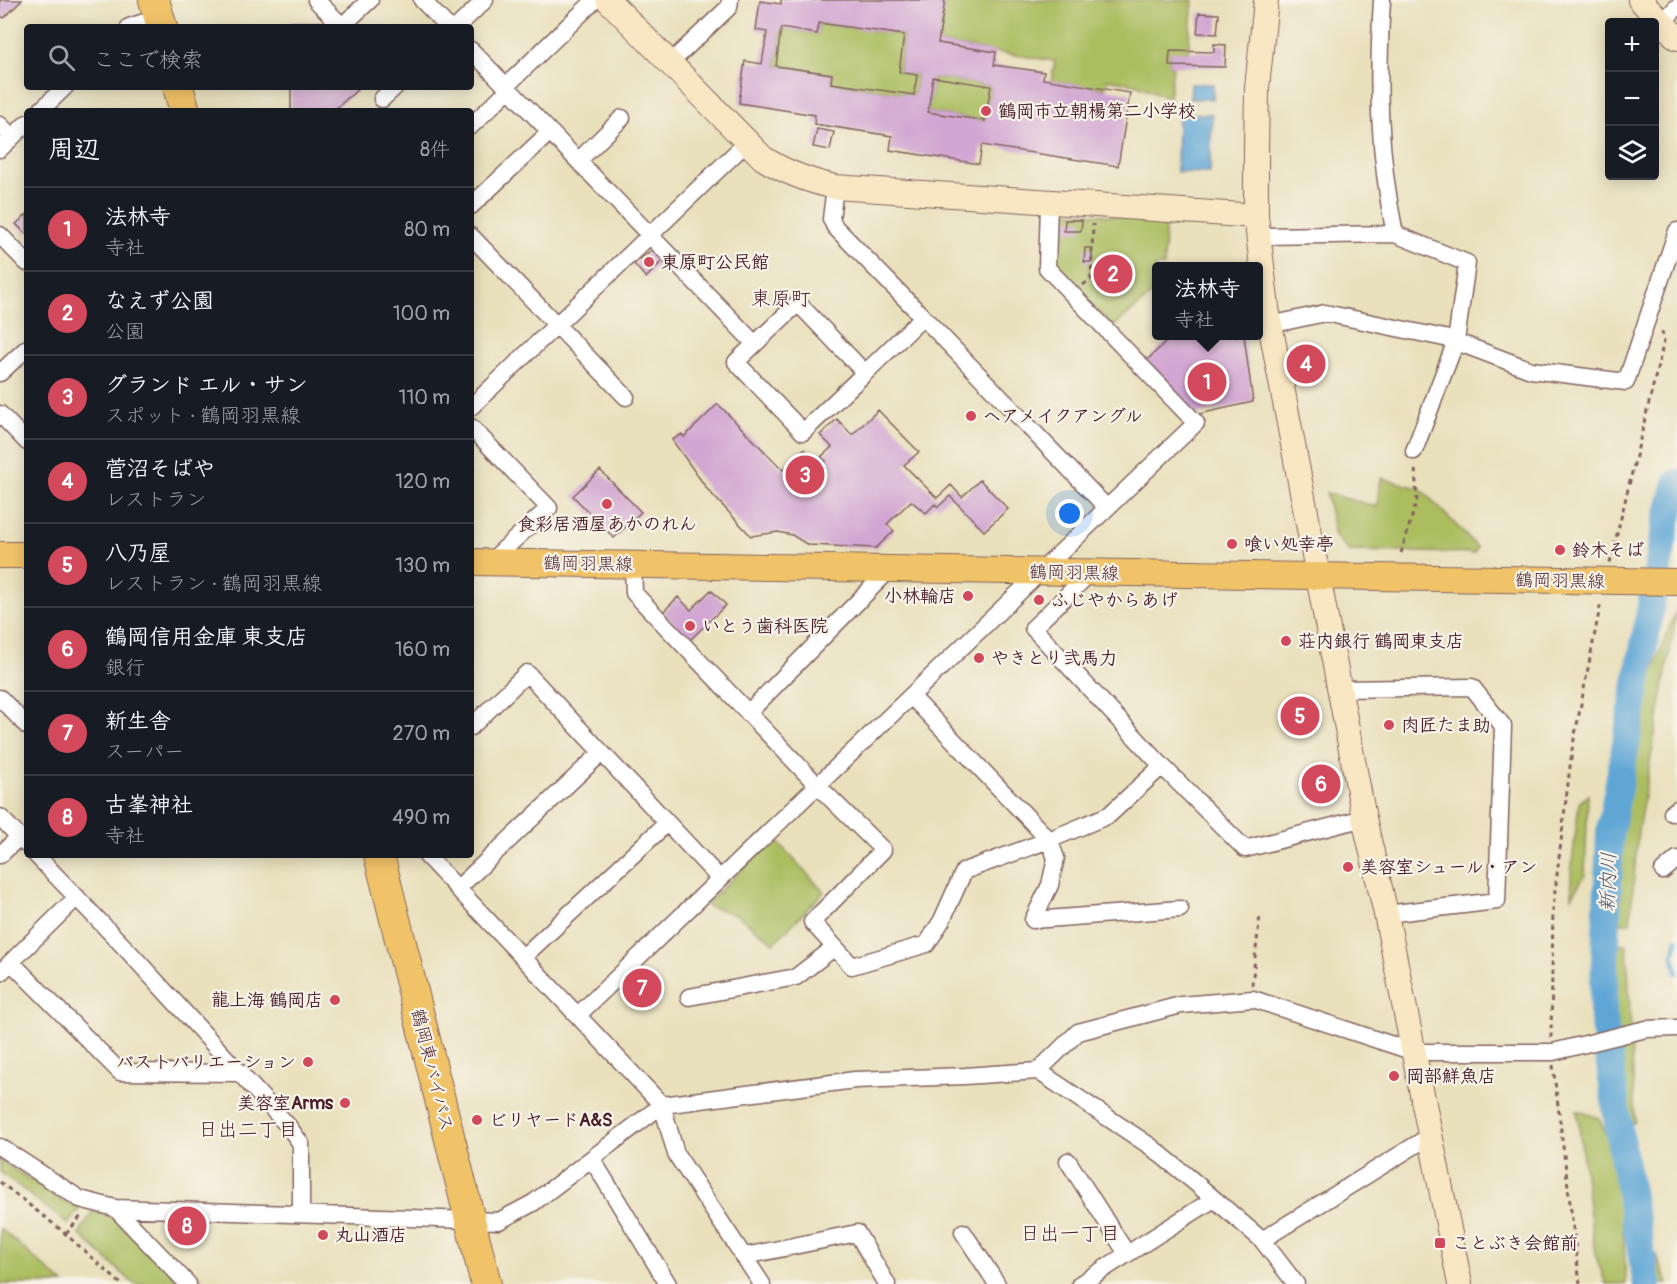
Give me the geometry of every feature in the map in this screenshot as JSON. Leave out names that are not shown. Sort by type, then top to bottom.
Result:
[{"type":"highway","points":[[179,90],[184,108]]},
{"type":"highway","name":"鶴岡東バイパス","points":[[380,858],[486,1284]]},
{"type":"main road","points":[[0,555],[24,555]]},
{"type":"main road","name":"鶴岡羽黒線","points":[[481,562],[1677,582]]},
{"type":"street","points":[[316,0],[340,24]]},
{"type":"street","points":[[346,24],[370,0]]},
{"type":"street","points":[[422,0],[445,24]]},
{"type":"street","points":[[460,24],[485,0]]},
{"type":"street","points":[[474,123],[596,0]]},
{"type":"street","points":[[608,0],[763,158],[783,171],[807,181],[835,187],[1049,204],[1257,226],[1395,234],[1467,263],[1456,341],[1414,451]]},
{"type":"street","points":[[670,63],[729,7],[730,0]]},
{"type":"street","points":[[1262,262],[1257,226],[1257,88],[1266,0]]},
{"type":"street","points":[[1382,0],[1378,67],[1381,145],[1384,178],[1395,234]]},
{"type":"street","points":[[1640,0],[1672,23]]},
{"type":"street","points":[[136,24],[158,15]]},
{"type":"street","points":[[474,53],[755,344]]},
{"type":"street","points":[[43,108],[62,90]]},
{"type":"street","points":[[382,99],[392,90]]},
{"type":"street","points":[[578,161],[622,118]]},
{"type":"street","points":[[0,125],[6,143],[24,126]]},
{"type":"street","points":[[474,203],[550,132]]},
{"type":"street","points":[[474,403],[746,142]]},
{"type":"street","points":[[835,187],[831,219],[835,226],[1107,508]]},
{"type":"street","points":[[578,1015],[1196,423],[1047,268],[1049,204]]},
{"type":"street","points":[[1270,325],[1325,314],[1456,341],[1531,370],[1626,382],[1677,231]]},
{"type":"street","points":[[0,235],[24,260]]},
{"type":"street","points":[[474,239],[626,397]]},
{"type":"street","points":[[1263,272],[1270,325],[1364,818],[1386,914],[1460,1284]]},
{"type":"street","points":[[865,373],[798,303],[736,363],[803,432],[865,373],[923,317]]},
{"type":"street","points":[[0,374],[24,351]]},
{"type":"street","points":[[0,414],[24,439]]},
{"type":"street","points":[[474,430],[549,508],[481,562]]},
{"type":"street","points":[[633,565],[634,593],[818,786],[883,850],[812,922],[852,966],[927,944],[942,920],[964,872],[1108,815],[1162,766]]},
{"type":"street","points":[[748,713],[890,570]]},
{"type":"street","points":[[1090,573],[1033,628],[1162,766],[1245,849],[1364,818]]},
{"type":"street","points":[[474,724],[527,673],[720,879]]},
{"type":"street","points":[[1340,688],[1472,687],[1503,726],[1497,901],[1386,914]]},
{"type":"street","points":[[912,697],[1049,840],[1056,858],[1050,885],[1033,920],[1180,909]]},
{"type":"street","points":[[0,698],[24,723]]},
{"type":"street","points":[[458,888],[601,753]]},
{"type":"street","points":[[0,817],[23,841],[0,855]]},
{"type":"street","points":[[524,957],[667,823]]},
{"type":"street","points":[[39,858],[240,1073],[301,1144],[301,1214]]},
{"type":"street","points":[[429,858],[662,1105],[676,1154],[762,1284]]},
{"type":"street","points":[[1663,871],[1677,859]]},
{"type":"street","points":[[77,897],[6,967],[120,1072],[240,1073]]},
{"type":"street","points":[[689,997],[796,977],[835,947]]},
{"type":"street","points":[[1038,1071],[1078,1032],[1181,1005],[1250,999],[1414,1052],[1552,1052],[1646,1029],[1677,1028]]},
{"type":"street","points":[[0,1147],[80,1199],[116,1208],[470,1222],[499,1221],[533,1203],[662,1105],[855,1080],[1038,1071],[1150,1146],[1262,1240],[1296,1284]]},
{"type":"street","points":[[1262,1240],[1430,1136]]},
{"type":"street","points":[[592,1159],[668,1284]]},
{"type":"street","points":[[1068,1161],[1127,1254]]},
{"type":"street","points":[[1080,1284],[1214,1199]]},
{"type":"street","points":[[116,1208],[188,1284]]},
{"type":"street","points":[[963,1232],[997,1284]]},
{"type":"street","points":[[745,1256],[857,1233],[887,1284]]},
{"type":"path","points":[[1072,294],[1091,279],[1093,216]]},
{"type":"path","points":[[1580,1284],[1552,1052],[1553,908],[1572,750],[1607,581],[1664,341]]},
{"type":"path","points":[[1401,553],[1417,500],[1414,451]]},
{"type":"path","points":[[1250,999],[1260,914]]},
{"type":"path","points":[[0,1182],[66,1234],[121,1284]]},
{"type":"path","points":[[66,1234],[92,1202]]},
{"type":"green space","points":[[945,0],[1193,0],[1188,52],[1170,52],[1169,66],[1173,66],[1169,98],[1135,84],[1108,79],[1105,89],[1051,81],[1055,61],[938,43]]},
{"type":"green space","points":[[819,23],[904,35],[899,72],[917,75],[914,95],[831,83],[832,74],[776,66],[781,28],[817,34]]},
{"type":"green space","points":[[933,77],[991,86],[985,121],[928,112]]},
{"type":"green space","points":[[1055,210],[1165,221],[1164,262],[1152,262],[1152,294],[1113,327],[1052,263]]},
{"type":"green space","points":[[1381,478],[1421,489],[1477,547],[1474,553],[1349,551],[1335,536],[1326,493],[1377,507]]},
{"type":"green space","points":[[1677,610],[1638,830],[1630,923],[1614,923],[1616,838],[1626,771],[1647,689]]},
{"type":"green space","points":[[1588,795],[1585,874],[1572,897],[1571,872],[1579,803]]},
{"type":"green space","points":[[774,838],[824,892],[774,943],[737,915],[705,905]]},
{"type":"green space","points":[[1611,942],[1627,945],[1635,1122],[1626,1126],[1608,997]]},
{"type":"green space","points":[[1577,1110],[1599,1118],[1612,1148],[1623,1229],[1626,1284],[1606,1284],[1595,1254]]},
{"type":"green space","points":[[0,1160],[64,1202],[81,1206],[68,1224],[0,1172]]},
{"type":"green space","points":[[93,1211],[112,1217],[182,1284],[134,1284],[79,1234]]},
{"type":"green space","points":[[0,1228],[64,1284],[0,1284]]},
{"type":"green space","points":[[1648,1236],[1668,1284],[1654,1284]]},
{"type":"water","points":[[1191,84],[1213,84],[1213,99],[1190,99]]},
{"type":"water","points":[[1178,113],[1212,114],[1210,173],[1177,172]]},
{"type":"building","points":[[0,0],[22,0],[4,18],[0,15]]},
{"type":"building","points":[[781,0],[945,0],[938,43],[996,52],[994,65],[1044,72],[1043,79],[1130,93],[1118,166],[982,145],[979,164],[890,150],[892,136],[814,124],[815,115],[739,103],[745,61],[762,64],[767,32],[756,30],[760,1],[781,4]],"holes":[[[819,23],[904,35],[899,72],[917,75],[914,95],[831,83],[832,74],[776,66],[781,28],[817,34]],[[933,77],[991,86],[985,121],[928,112]]]},
{"type":"building","points":[[1199,13],[1219,14],[1217,34],[1197,33]]},
{"type":"building","points":[[290,22],[321,22],[321,24],[290,24]]},
{"type":"building","points":[[1214,44],[1226,45],[1225,67],[1169,66],[1170,51],[1214,52]]},
{"type":"building","points":[[291,90],[357,90],[336,108],[291,108]]},
{"type":"building","points":[[817,129],[834,132],[830,150],[813,147]]},
{"type":"building","points":[[24,217],[24,232],[16,224]]},
{"type":"building","points":[[1065,220],[1082,220],[1081,231],[1064,231]]},
{"type":"building","name":"東原町公民館","points":[[654,248],[664,259],[646,278],[634,264]]},
{"type":"building","points":[[1085,248],[1092,248],[1092,262],[1084,262]]},
{"type":"building","points":[[1168,340],[1245,340],[1253,402],[1195,415],[1145,362]]},
{"type":"building","points":[[718,404],[783,470],[804,449],[821,466],[826,461],[821,457],[832,447],[820,435],[837,419],[852,435],[878,410],[919,452],[904,465],[937,498],[951,485],[962,497],[980,480],[1008,509],[984,531],[950,496],[938,507],[935,504],[926,513],[911,501],[887,524],[894,531],[876,548],[808,545],[792,535],[778,532],[751,536],[708,490],[672,440],[682,434],[684,437]]},
{"type":"building","name":"食彩居酒屋あかのれん","points":[[600,470],[641,512],[614,538],[573,496]]},
{"type":"building","name":"いとう歯科医院","points":[[711,590],[726,605],[690,640],[663,612],[678,597],[691,610]]},
{"type":"waterway","name":"新内川","points":[[1647,1284],[1620,1138],[1603,1012],[1610,832],[1665,529],[1677,483]]},
{"type":"waterway","points":[[1677,939],[1673,955],[1677,973]]},
{"type":"place","name":"鶴岡市立朝楊第二小学校","points":[[986,111]]},
{"type":"place","name":"東原町公民館","points":[[649,262]]},
{"type":"place","name":"なえず公園","points":[[1113,274]]},
{"type":"place","name":"菅沼そばや","points":[[1306,364]]},
{"type":"place","name":"法林寺","points":[[1207,382]]},
{"type":"place","name":"ヘアメイクアングル","points":[[971,416]]},
{"type":"place","name":"グランド エル・サン","points":[[805,475]]},
{"type":"place","name":"食彩居酒屋あかのれん","points":[[607,504]]},
{"type":"place","name":"喰い処幸亭","points":[[1232,544]]},
{"type":"place","name":"鈴木そば","points":[[1560,550]]},
{"type":"place","name":"小林輪店","points":[[968,596]]},
{"type":"place","name":"ふじやからあげ","points":[[1039,600]]},
{"type":"place","name":"いとう歯科医院","points":[[690,626]]},
{"type":"place","name":"荘内銀行 鶴岡東支店","points":[[1286,641]]},
{"type":"place","name":"やきとり弐馬力","points":[[979,658]]},
{"type":"place","name":"八乃屋","points":[[1300,716]]},
{"type":"place","name":"肉匠たま助","points":[[1389,725]]},
{"type":"place","name":"鶴岡信用金庫 東支店","points":[[1321,784]]},
{"type":"place","name":"美容室シュール・アン","points":[[1348,867]]},
{"type":"place","name":"新生舎","points":[[642,988]]},
{"type":"place","name":"龍上海 鶴岡店","points":[[335,1000]]},
{"type":"place","name":"バストバリエーション","points":[[308,1062]]},
{"type":"place","name":"岡部鮮魚店","points":[[1394,1076]]},
{"type":"place","name":"美容室Arms","points":[[345,1103]]},
{"type":"place","name":"ビリヤードA&S","points":[[477,1120]]},
{"type":"place","name":"古峯神社","points":[[187,1226]]},
{"type":"place","name":"丸山酒店","points":[[323,1235]]},
{"type":"place","name":"ことぶき会館前","points":[[1440,1243]]},
{"type":"district","name":"東原町","points":[[781,298]]},
{"type":"district","name":"日出二丁目","points":[[248,1129]]},
{"type":"district","name":"日出一丁目","points":[[1070,1233]]}]
